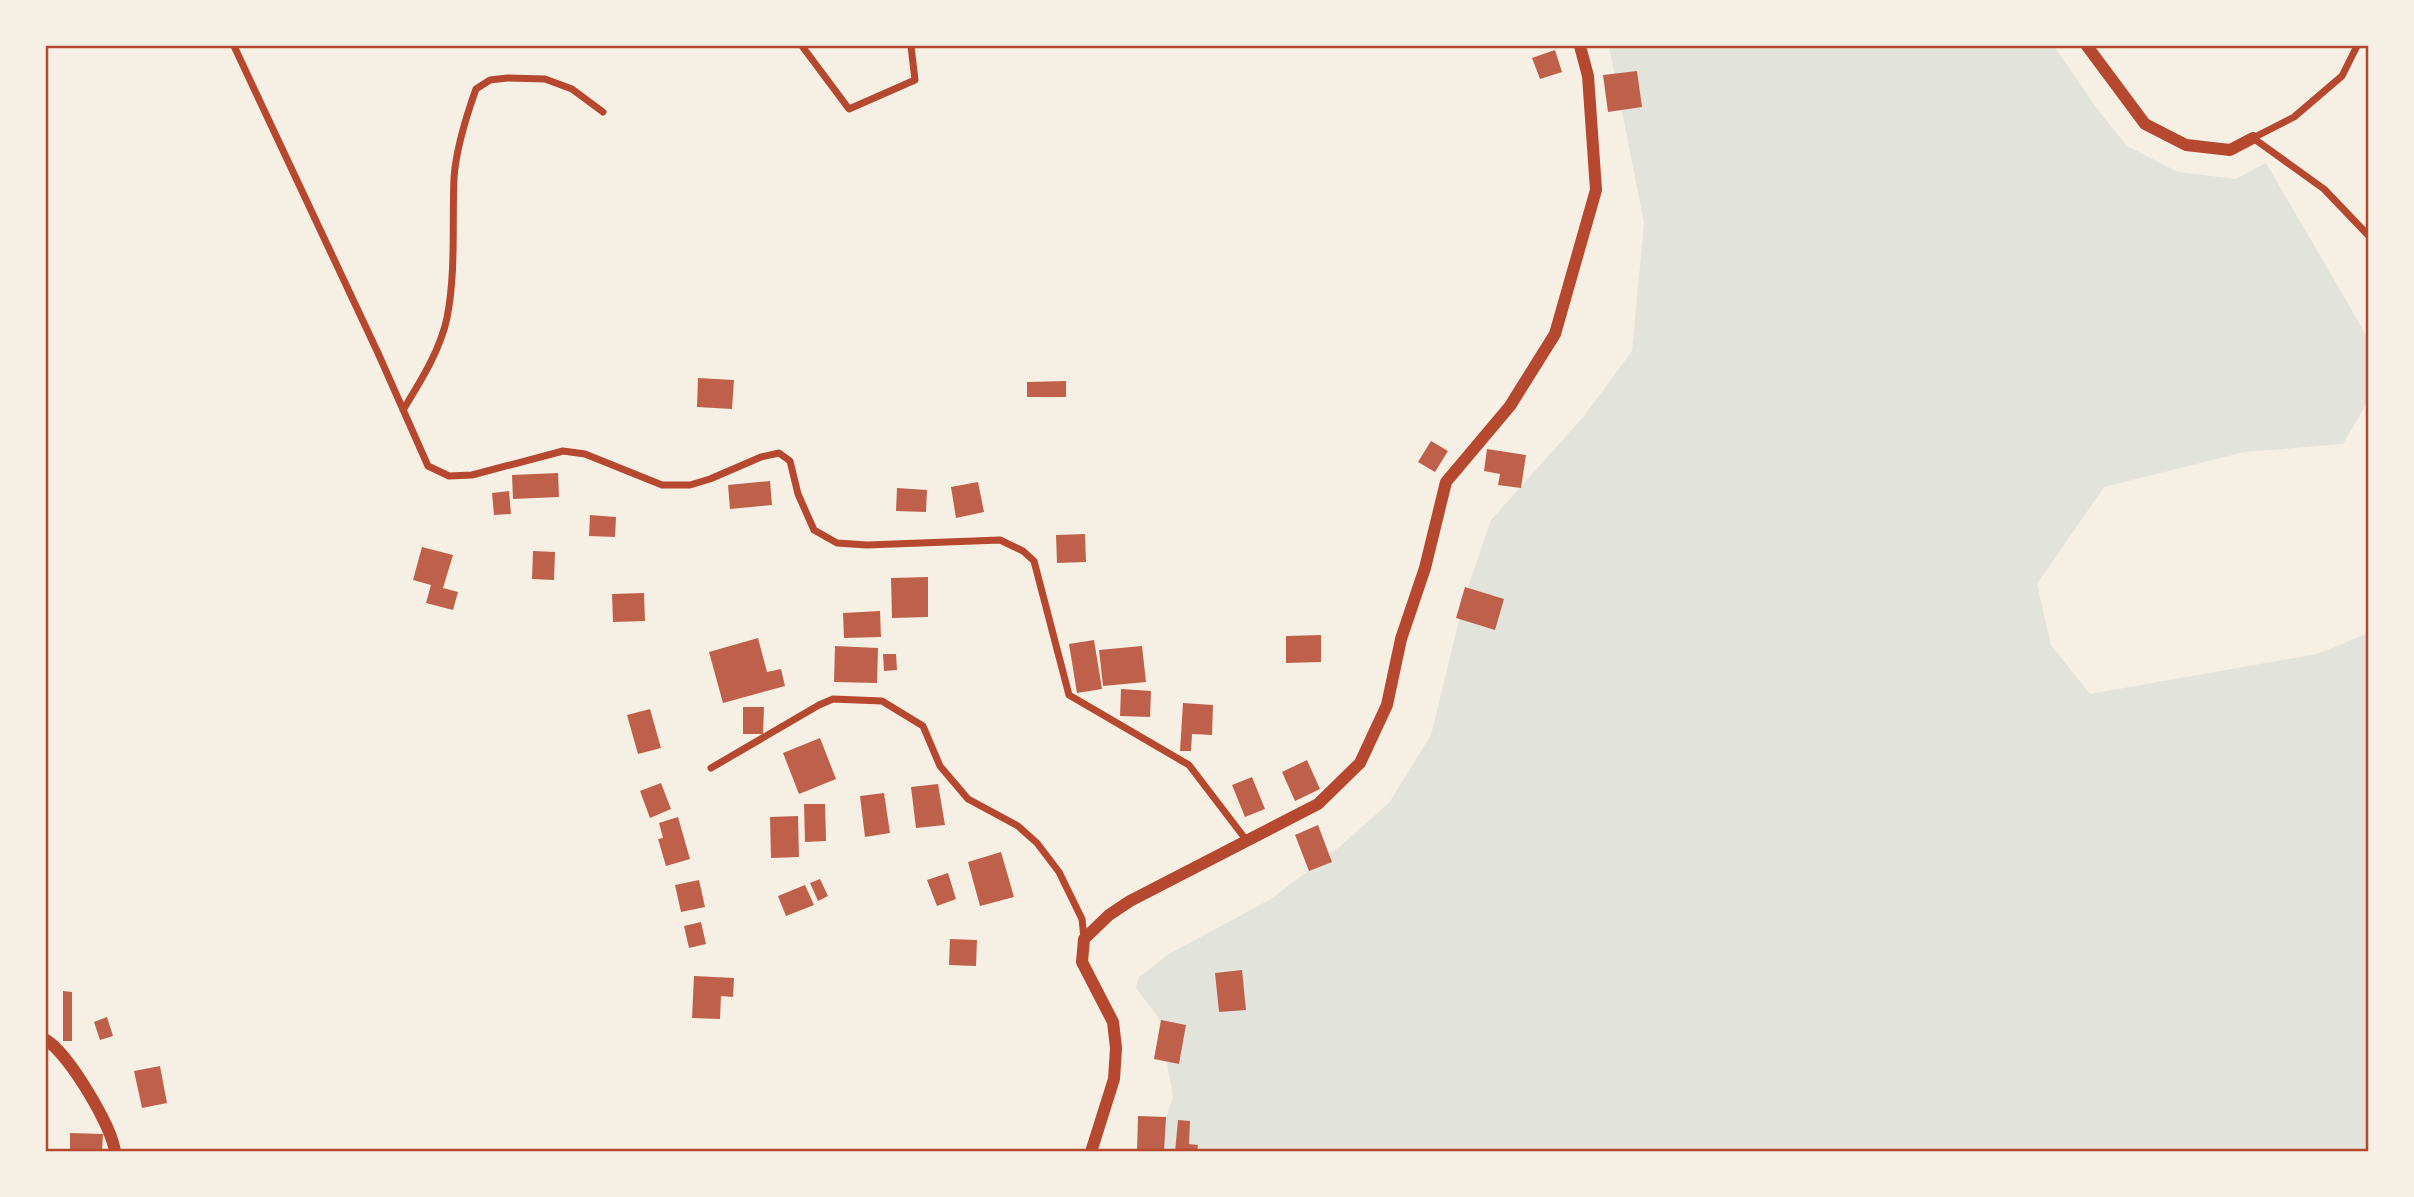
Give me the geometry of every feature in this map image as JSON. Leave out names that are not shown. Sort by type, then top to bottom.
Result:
[{"type":"street","points":[[234,46],[428,466],[449,476],[472,475],[564,451],[585,454],[662,485],[690,485],[761,457],[779,453],[790,461],[798,494],[814,530],[837,543],[867,545],[1000,540],[1023,551],[1034,561],[1069,695],[1189,765],[1247,841]]},
{"type":"street","points":[[802,46],[849,109],[915,80],[911,46]]},
{"type":"street","points":[[1084,939],[1109,915],[1130,901],[1318,804],[1360,763],[1387,705],[1401,639],[1425,568],[1446,482],[1510,406],[1555,334],[1596,190],[1588,76],[1580,46]]},
{"type":"street","points":[[2087,46],[2145,124],[2186,145],[2230,150],[2294,117],[2342,76],[2357,46]]},
{"type":"street","points":[[403,410],[429,366],[447,320],[453,258],[454,175],[475,89],[489,80],[545,79],[572,89],[603,112]]},
{"type":"street","points":[[2253,138],[2324,189],[2368,235]]},
{"type":"street","points":[[711,768],[833,699],[882,701],[923,726],[940,766],[968,799],[1018,826],[1037,843],[1059,872],[1082,919],[1082,962],[1113,1021],[1116,1048],[1114,1079],[1091,1152]]},
{"type":"street","points":[[46,1040],[54,1045],[78,1077],[114,1139],[116,1152]]},
{"type":"shaded area","points":[[1609,46],[2054,46],[2098,110],[2127,146],[2178,172],[2236,179],[2266,163],[2368,338],[2368,401],[2343,444],[2245,452],[2104,487],[2037,584],[2051,645],[2090,694],[2317,654],[2368,633],[2368,1151],[1155,1151],[1173,1097],[1159,1018],[1136,988],[1139,977],[1169,954],[1271,899],[1338,848],[1389,803],[1431,735],[1465,596],[1491,520],[1584,416],[1632,351],[1644,223]]},
{"type":"building","points":[[1555,50],[1562,72],[1540,79],[1532,58]]},
{"type":"building","points":[[1637,71],[1642,107],[1608,112],[1603,75]]},
{"type":"building","points":[[698,378],[734,380],[732,409],[697,407]]},
{"type":"building","points":[[1066,381],[1066,397],[1027,397],[1027,382]]},
{"type":"building","points":[[1431,441],[1448,451],[1435,472],[1418,462]]},
{"type":"building","points":[[1487,449],[1526,455],[1521,488],[1498,485],[1500,474],[1484,471]]},
{"type":"building","points":[[558,473],[559,497],[513,499],[512,475]]},
{"type":"building","points":[[770,481],[772,505],[730,509],[728,485]]},
{"type":"building","points":[[978,482],[984,512],[956,518],[951,487]]},
{"type":"building","points":[[897,488],[927,490],[926,512],[896,511]]},
{"type":"building","points":[[509,491],[511,514],[494,515],[492,493]]},
{"type":"building","points":[[590,515],[616,517],[615,537],[589,536]]},
{"type":"building","points":[[1085,534],[1086,562],[1057,563],[1056,535]]},
{"type":"building","points":[[422,547],[453,555],[443,588],[458,592],[453,610],[426,603],[431,585],[413,580]]},
{"type":"building","points":[[533,551],[555,552],[554,580],[532,579]]},
{"type":"building","points":[[928,577],[928,617],[892,618],[891,578]]},
{"type":"building","points":[[1465,587],[1504,599],[1495,630],[1456,618]]},
{"type":"building","points":[[644,593],[645,621],[613,622],[612,594]]},
{"type":"building","points":[[880,611],[881,637],[844,638],[843,613]]},
{"type":"building","points":[[1321,635],[1321,662],[1286,663],[1286,636]]},
{"type":"building","points":[[758,638],[767,672],[781,669],[785,686],[723,703],[709,652]]},
{"type":"building","points":[[1094,640],[1102,689],[1077,693],[1069,644]]},
{"type":"building","points":[[835,646],[878,648],[877,683],[834,682]]},
{"type":"building","points":[[1142,646],[1146,682],[1103,686],[1099,650]]},
{"type":"building","points":[[883,654],[896,654],[897,670],[884,671]]},
{"type":"building","points":[[1121,689],[1151,691],[1150,717],[1120,716]]},
{"type":"building","points":[[1183,703],[1213,705],[1212,735],[1192,734],[1191,751],[1180,751]]},
{"type":"building","points":[[743,707],[764,707],[763,734],[743,734]]},
{"type":"building","points":[[650,709],[661,748],[638,754],[627,715]]},
{"type":"building","points":[[820,738],[836,779],[799,794],[783,753]]},
{"type":"building","points":[[1307,760],[1320,789],[1295,801],[1282,772]]},
{"type":"building","points":[[1252,777],[1265,809],[1245,817],[1232,785]]},
{"type":"building","points":[[661,783],[671,809],[650,818],[640,791]]},
{"type":"building","points":[[938,784],[945,825],[916,828],[911,787]]},
{"type":"building","points":[[884,793],[890,833],[865,837],[860,796]]},
{"type":"building","points":[[804,804],[825,804],[826,841],[805,842]]},
{"type":"building","points":[[798,816],[799,857],[771,858],[770,817]]},
{"type":"building","points":[[678,817],[690,859],[666,866],[658,839],[663,838],[659,823]]},
{"type":"building","points":[[1318,825],[1332,862],[1309,871],[1295,835]]},
{"type":"building","points":[[1001,852],[1014,897],[980,906],[968,862]]},
{"type":"building","points":[[948,873],[956,899],[937,906],[927,880]]},
{"type":"building","points":[[820,879],[828,896],[818,901],[810,883]]},
{"type":"building","points":[[699,880],[705,907],[681,912],[675,885]]},
{"type":"building","points":[[805,885],[814,905],[786,916],[778,896]]},
{"type":"building","points":[[701,922],[706,944],[689,948],[684,926]]},
{"type":"building","points":[[950,939],[977,940],[976,966],[949,965]]},
{"type":"building","points":[[1242,970],[1246,1010],[1219,1012],[1215,973]]},
{"type":"building","points":[[694,976],[734,978],[733,997],[721,996],[720,1019],[692,1018]]},
{"type":"building","points":[[63,991],[72,992],[72,1041],[63,1041]]},
{"type":"building","points":[[107,1017],[113,1036],[100,1040],[94,1022]]},
{"type":"building","points":[[1161,1020],[1186,1025],[1179,1064],[1154,1059]]},
{"type":"building","points":[[160,1066],[167,1103],[142,1108],[134,1071]]},
{"type":"building","points":[[1138,1116],[1166,1117],[1164,1152],[1137,1152]]},
{"type":"building","points":[[1178,1120],[1190,1121],[1189,1144],[1198,1145],[1197,1152],[1175,1152]]},
{"type":"building","points":[[70,1133],[103,1134],[102,1152],[70,1152]]}]
